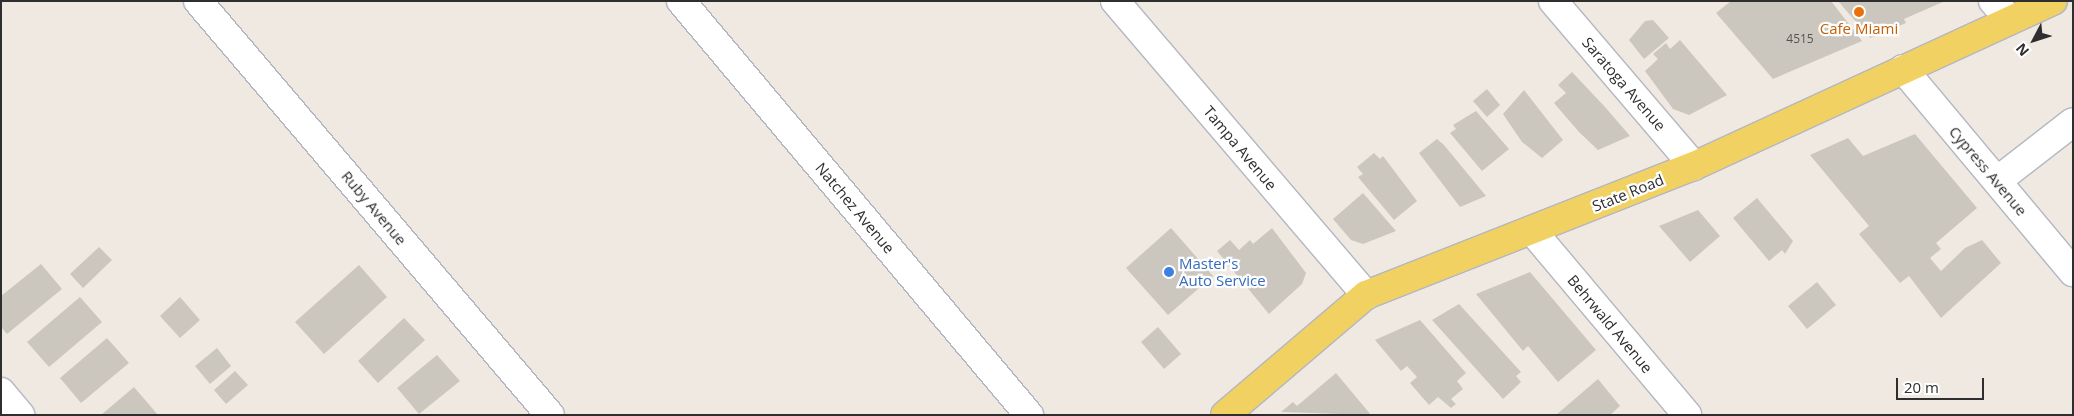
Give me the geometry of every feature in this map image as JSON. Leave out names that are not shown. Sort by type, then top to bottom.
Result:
[{"type":"main road","name":"State Road","points":[[1225,415],[1366,295],[1534,232],[1694,166],[1903,70],[2002,11],[2044,3]]},
{"type":"street","name":"Ruby Avenue","points":[[198,1],[550,415]]},
{"type":"street","name":"Natchez Avenue","points":[[681,1],[1029,415]]},
{"type":"street","name":"Tampa Avenue","points":[[1115,1],[1366,295]]},
{"type":"street","name":"Saratoga Avenue","points":[[1553,1],[1694,166]]},
{"type":"street","name":"Cypress Avenue","points":[[1903,70],[2073,272]]},
{"type":"street","points":[[1997,181],[2073,122]]},
{"type":"street","name":"Behrwald Avenue","points":[[1534,232],[1687,415]]},
{"type":"street","points":[[1,392],[20,415]]},
{"type":"building","points":[[1731,1],[1831,1],[1862,41],[1773,79],[1716,13]]},
{"type":"building","points":[[1838,1],[1945,1],[1904,19],[1906,23],[1892,29],[1890,24],[1883,27],[1885,32],[1870,38]]},
{"type":"building","points":[[1653,20],[1669,38],[1644,59],[1629,40],[1645,21]]},
{"type":"building","points":[[1680,40],[1727,95],[1689,115],[1673,109],[1645,71],[1658,59],[1653,54],[1666,43],[1670,49]]},
{"type":"building","points":[[1572,72],[1630,136],[1598,150],[1579,132],[1554,103],[1566,93],[1558,85]]},
{"type":"building","points":[[1487,89],[1500,105],[1487,117],[1473,101]]},
{"type":"building","points":[[1524,90],[1563,140],[1542,158],[1522,142],[1503,114]]},
{"type":"building","points":[[1476,111],[1509,149],[1482,171],[1450,133],[1456,129],[1453,125]]},
{"type":"building","points":[[1915,134],[1977,208],[1936,243],[1941,249],[1930,258],[1941,271],[1965,248],[1982,240],[2001,263],[1941,318],[1909,276],[1900,283],[1859,234],[1869,226],[1810,155],[1848,138],[1863,156]]},
{"type":"building","points":[[1437,139],[1486,196],[1460,207],[1419,153]]},
{"type":"building","points":[[1374,153],[1380,159],[1383,156],[1417,201],[1394,220],[1358,177],[1363,174],[1357,167]]},
{"type":"building","points":[[1363,193],[1396,231],[1363,244],[1351,240],[1333,219]]},
{"type":"building","points":[[1757,198],[1793,241],[1785,254],[1782,250],[1769,261],[1733,218]]},
{"type":"building","points":[[1698,210],[1720,236],[1690,262],[1659,226]]},
{"type":"building","name":"Master's Auto Service","points":[[1171,228],[1213,276],[1168,315],[1126,268]]},
{"type":"building","points":[[1272,228],[1306,273],[1302,284],[1269,314],[1217,251],[1230,240],[1239,250],[1250,240],[1253,244]]},
{"type":"building","points":[[99,247],[112,260],[83,288],[70,274]]},
{"type":"building","points":[[41,264],[62,289],[7,334],[1,327],[1,296]]},
{"type":"building","points":[[359,265],[387,297],[324,354],[295,322]]},
{"type":"building","points":[[1530,272],[1596,350],[1558,382],[1528,346],[1523,351],[1476,294]]},
{"type":"building","points":[[1817,282],[1836,305],[1807,329],[1788,306]]},
{"type":"building","points":[[80,297],[102,322],[49,367],[27,342]]},
{"type":"building","points":[[180,297],[200,320],[180,338],[160,316]]},
{"type":"building","points":[[1459,304],[1521,372],[1516,376],[1521,382],[1503,399],[1432,320]]},
{"type":"building","points":[[404,318],[425,340],[378,383],[358,361]]},
{"type":"building","points":[[1420,320],[1466,373],[1457,381],[1463,389],[1451,399],[1456,404],[1451,408],[1438,397],[1429,405],[1410,383],[1417,377],[1407,366],[1401,371],[1375,340]]},
{"type":"building","points":[[1158,327],[1181,354],[1164,369],[1141,342]]},
{"type":"building","points":[[107,338],[129,363],[81,403],[60,378]]},
{"type":"building","points":[[217,348],[231,366],[210,384],[195,366]]},
{"type":"building","points":[[437,355],[460,381],[419,414],[397,388]]},
{"type":"building","points":[[235,371],[248,385],[226,404],[214,390]]},
{"type":"building","points":[[1336,373],[1371,415],[1281,412],[1293,402],[1297,406]]},
{"type":"building","points":[[1598,379],[1620,406],[1610,415],[1556,415]]},
{"type":"building","points":[[134,387],[158,415],[101,415]]},
{"type":"place","name":"Cafe Miami","points":[[1859,12]]},
{"type":"place","name":"Master's Auto Service","points":[[1169,272]]}]
